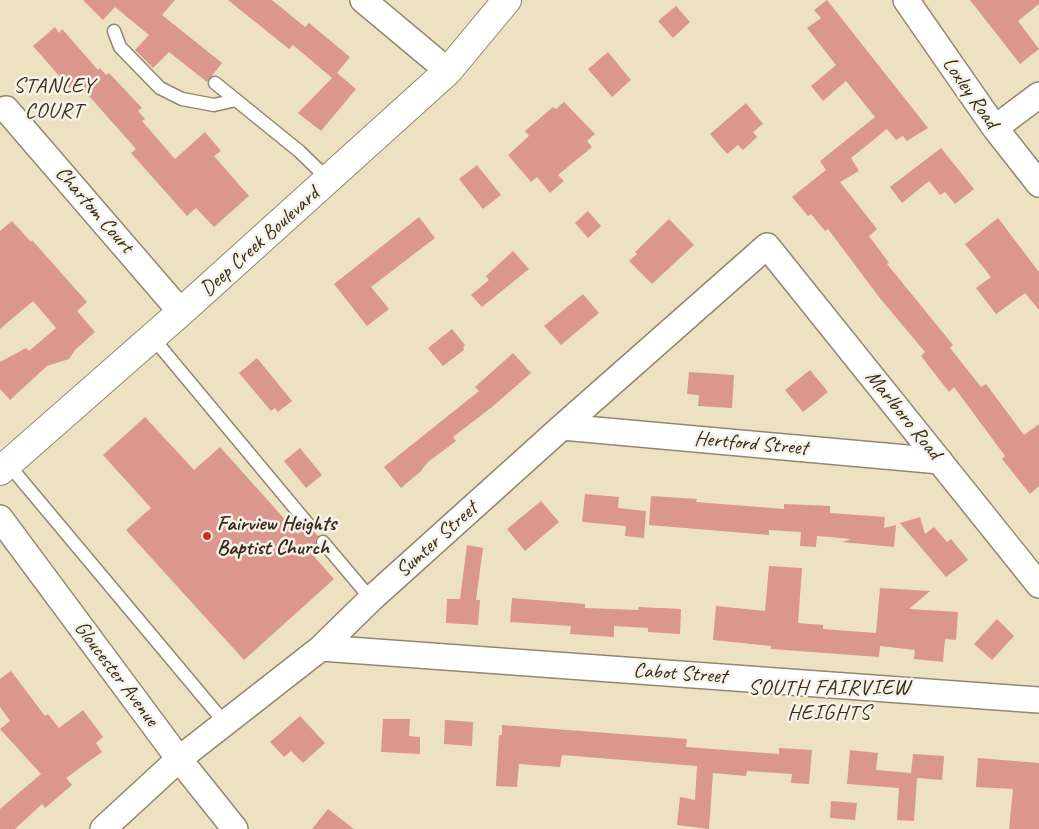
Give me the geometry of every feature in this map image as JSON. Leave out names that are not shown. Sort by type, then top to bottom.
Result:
[{"type":"street","points":[[362,0],[448,71]]},
{"type":"street","name":"Deep Creek Boulevard","points":[[4,468],[153,338],[448,71],[507,0]]},
{"type":"street","name":"Loxley Road","points":[[906,0],[995,128],[1039,184]]},
{"type":"street","points":[[995,128],[1039,95]]},
{"type":"street","name":"Chartom Court","points":[[6,108],[181,312]]},
{"type":"street","name":"Sumter Street","points":[[103,829],[179,759],[321,648],[371,600],[562,427],[767,246]]},
{"type":"street","name":"Marlboro Road","points":[[767,246],[1039,585]]},
{"type":"street","name":"Hertford Street","points":[[562,427],[940,461]]},
{"type":"street","name":"Gloucester Avenue","points":[[0,518],[179,759],[235,829]]},
{"type":"street","name":"Cabot Street","points":[[321,648],[1039,700]]},
{"type":"lane","points":[[114,31],[120,47],[160,88],[182,99],[214,105],[236,100]]},
{"type":"lane","points":[[215,83],[299,151],[328,179]]},
{"type":"lane","points":[[153,338],[308,524]]},
{"type":"lane","points":[[4,468],[225,724]]},
{"type":"lane","points":[[323,542],[371,600]]},
{"type":"building","points":[[83,0],[175,0],[162,15],[222,63],[207,82],[169,52],[153,68],[135,50],[149,35],[115,7],[103,20]]},
{"type":"building","points":[[228,0],[272,0],[305,27],[309,23],[350,57],[337,73],[356,89],[321,131],[298,113],[332,78],[293,45],[289,49]]},
{"type":"building","points":[[827,0],[928,128],[907,141],[903,136],[896,140],[887,129],[851,158],[859,171],[840,182],[877,229],[869,236],[889,263],[887,264],[953,345],[950,348],[981,387],[986,384],[1024,435],[1039,424],[1039,486],[1030,494],[1002,459],[1005,456],[954,387],[949,392],[921,356],[925,352],[879,297],[828,229],[825,231],[811,214],[808,216],[792,197],[826,170],[820,161],[875,117],[846,81],[823,101],[811,86],[836,65],[807,28],[821,18],[814,10]]},
{"type":"building","points":[[970,0],[1039,0],[1039,4],[1018,21],[1039,49],[1020,64]]},
{"type":"building","points":[[676,6],[690,22],[673,38],[658,21]]},
{"type":"building","points":[[55,27],[59,33],[62,29],[98,70],[100,68],[106,75],[109,73],[142,108],[138,111],[145,119],[142,121],[175,159],[205,132],[221,151],[214,156],[249,196],[214,227],[196,208],[187,216],[131,153],[136,149],[81,87],[74,93],[33,46]]},
{"type":"building","points":[[608,52],[631,80],[612,97],[588,69]]},
{"type":"building","points":[[564,102],[595,134],[587,141],[592,147],[558,175],[564,181],[550,193],[537,177],[531,182],[508,155],[529,136],[525,131],[553,107],[556,109]]},
{"type":"building","points":[[746,103],[763,124],[753,132],[757,137],[743,150],[738,145],[727,154],[710,134]]},
{"type":"building","points":[[941,148],[974,189],[955,204],[945,192],[940,195],[929,181],[902,203],[890,187]]},
{"type":"building","points":[[477,165],[501,195],[483,209],[459,179]]},
{"type":"building","points":[[588,211],[601,226],[588,238],[575,223]]},
{"type":"building","points":[[419,217],[435,238],[371,287],[389,309],[367,326],[334,284]]},
{"type":"building","points":[[998,218],[1039,272],[1039,310],[1025,293],[996,314],[976,288],[991,277],[965,244]]},
{"type":"building","points":[[669,219],[694,245],[652,284],[629,261],[637,254],[635,252]]},
{"type":"building","points":[[12,221],[31,242],[32,240],[87,302],[77,311],[95,332],[75,350],[69,359],[47,366],[10,400],[0,389],[0,362],[26,348],[29,351],[56,328],[33,301],[0,329],[0,231]]},
{"type":"building","points":[[513,251],[529,269],[482,307],[471,295],[489,280],[486,276]]},
{"type":"building","points":[[583,294],[599,313],[561,345],[544,326]]},
{"type":"building","points":[[452,329],[465,345],[463,347],[464,350],[443,366],[428,348]]},
{"type":"building","points":[[513,353],[531,373],[492,407],[453,437],[456,441],[428,462],[420,472],[401,488],[384,467],[479,391],[475,387]]},
{"type":"building","points":[[257,358],[292,401],[278,412],[275,408],[271,411],[239,373]]},
{"type":"building","points":[[810,370],[828,392],[803,412],[785,390]]},
{"type":"building","points":[[689,372],[734,375],[732,408],[698,406],[699,395],[687,394]]},
{"type":"building","name":"Fairview Heights Baptist Church","points":[[145,417],[194,470],[220,447],[298,534],[302,530],[309,532],[313,530],[318,536],[315,540],[317,547],[311,553],[334,579],[244,660],[126,530],[151,508],[103,455]]},
{"type":"building","points":[[300,448],[322,475],[306,488],[284,461]]},
{"type":"building","points":[[585,494],[619,497],[618,508],[646,511],[644,538],[625,536],[626,526],[582,522]]},
{"type":"building","points":[[651,496],[697,499],[696,502],[784,509],[784,504],[830,506],[830,513],[885,517],[884,528],[896,525],[894,547],[842,542],[851,539],[817,536],[816,547],[800,546],[801,532],[769,530],[769,535],[649,525]]},
{"type":"building","points":[[541,501],[559,522],[525,551],[507,529]]},
{"type":"building","points":[[920,517],[925,534],[934,527],[947,542],[951,539],[968,560],[946,577],[900,523]]},
{"type":"building","points":[[467,545],[483,548],[476,600],[480,600],[478,625],[446,623],[447,599],[460,599]]},
{"type":"building","points":[[769,566],[802,568],[798,623],[823,625],[823,629],[876,633],[880,588],[930,591],[909,609],[958,612],[956,640],[945,639],[943,662],[914,659],[915,650],[880,646],[879,657],[771,649],[771,646],[713,640],[716,606],[765,611]]},
{"type":"building","points":[[512,598],[585,604],[585,608],[638,610],[639,607],[681,609],[680,634],[648,632],[648,628],[614,626],[614,637],[570,634],[571,626],[510,622]]},
{"type":"building","points":[[997,619],[1014,636],[992,660],[974,644]]},
{"type":"building","points":[[11,671],[45,716],[48,714],[59,728],[83,710],[103,737],[96,743],[102,752],[66,778],[72,785],[45,808],[42,804],[15,829],[0,829],[0,809],[41,774],[0,729],[10,721],[0,707],[0,679]]},
{"type":"building","points":[[300,716],[325,743],[303,763],[291,751],[284,757],[270,742]]},
{"type":"building","points":[[383,719],[410,719],[409,736],[420,737],[420,754],[381,752]]},
{"type":"building","points":[[445,720],[473,722],[472,746],[444,744]]},
{"type":"building","points":[[502,725],[687,739],[686,747],[779,754],[779,748],[812,750],[809,784],[791,783],[792,774],[747,771],[746,776],[713,773],[709,829],[677,825],[680,797],[695,800],[697,766],[562,755],[560,767],[519,764],[517,787],[496,786],[499,735],[502,735]]},
{"type":"building","points":[[850,750],[878,753],[876,770],[911,773],[913,754],[944,756],[942,780],[917,778],[914,821],[897,820],[899,788],[847,784]]},
{"type":"building","points":[[978,758],[1039,763],[1039,829],[1009,829],[1013,789],[976,787]]},
{"type":"building","points":[[831,801],[857,803],[855,820],[830,818]]},
{"type":"building","points":[[328,809],[354,829],[312,829]]},
{"type":"place","name":"Fairview Heights Baptist Church","points":[[207,536]]},
{"type":"district","name":"STANLEY COURT","points":[[54,98]]},
{"type":"district","name":"SOUTH FAIRVIEW HEIGHTS","points":[[829,700]]}]
